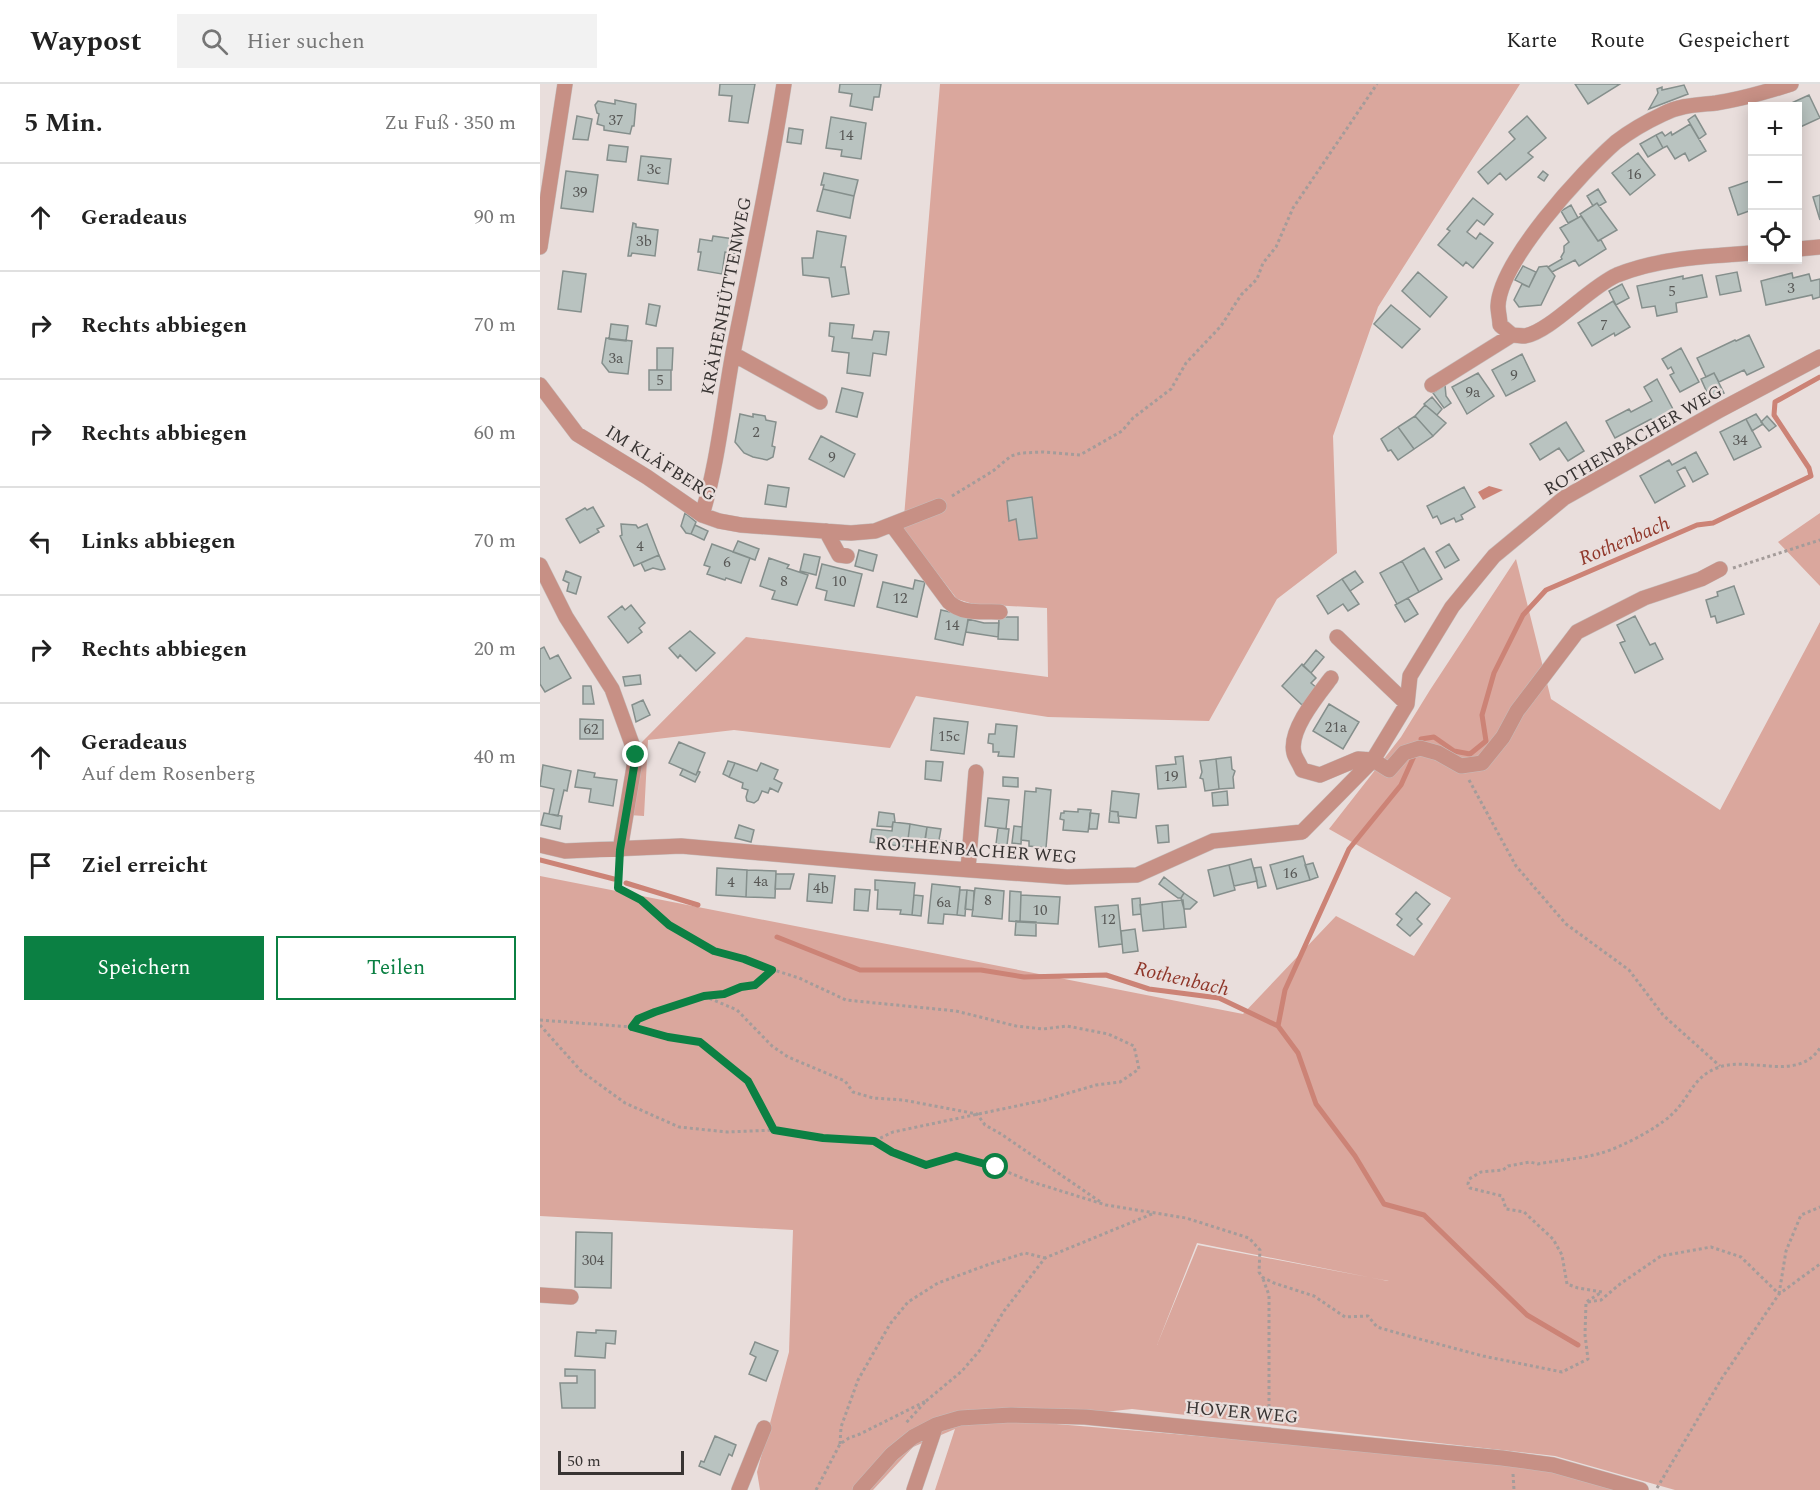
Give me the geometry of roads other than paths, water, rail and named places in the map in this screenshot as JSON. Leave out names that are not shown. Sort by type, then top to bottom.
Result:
[{"type":"street","points":[[540,247],[565,84]]},
{"type":"street","name":"KRÄHENHÜTTENWEG","points":[[702,515],[709,491],[733,354],[772,163],[784,84]]},
{"type":"street","points":[[1748,253],[1705,256],[1649,265],[1616,276],[1586,294],[1546,326],[1526,336],[1512,335],[1500,325],[1498,305],[1506,279],[1553,207],[1618,141],[1663,114],[1680,108],[1760,94],[1791,84]]},
{"type":"street","points":[[1802,249],[1820,247]]},
{"type":"street","points":[[1432,385],[1512,335]]},
{"type":"street","points":[[733,354],[820,402]]},
{"type":"street","name":"ROTHENBACHER WEG","points":[[540,845],[565,851],[681,846],[1066,877],[1137,875],[1214,841],[1302,832],[1373,760],[1407,704],[1410,676],[1452,607],[1494,556],[1564,498],[1820,357]]},
{"type":"street","name":"IM KLÄFBERG","points":[[540,385],[578,434],[702,515],[719,521],[741,525],[851,533],[875,531],[939,506]]},
{"type":"street","points":[[892,525],[956,609],[1000,612]]},
{"type":"street","points":[[826,531],[843,556]]},
{"type":"street","points":[[540,565],[566,617],[612,689],[636,755],[620,850]]},
{"type":"street","points":[[1330,678],[1306,712],[1297,732],[1293,752],[1302,770],[1320,775],[1358,759],[1373,760],[1389,770],[1404,753],[1420,748],[1438,753],[1461,766],[1482,763],[1503,737],[1517,711],[1577,632],[1644,598],[1701,579],[1720,569]]},
{"type":"street","points":[[1337,638],[1407,704]]},
{"type":"street","points":[[968,869],[976,772]]},
{"type":"street","points":[[540,1295],[571,1297]]},
{"type":"street","name":"HOVER WEG","points":[[860,1490],[892,1454],[913,1437],[936,1425],[960,1418],[1049,1414],[1525,1461],[1553,1466],[1641,1490]]},
{"type":"street","points":[[914,1490],[936,1425]]},
{"type":"street","points":[[739,1490],[764,1428]]},
{"type":"waterway","name":"Rothenbach","points":[[1421,739],[1434,737],[1454,751],[1470,754],[1486,741],[1482,715],[1494,673],[1523,615],[1546,590],[1697,525],[1713,523],[1811,476],[1809,468],[1774,415],[1775,402],[1820,377]]},
{"type":"waterway","name":"Rothenbach","points":[[777,937],[860,970],[981,970],[1024,977],[1106,975],[1149,989],[1219,998],[1278,1026],[1285,990],[1349,849],[1401,785],[1414,756]]},
{"type":"waterway","name":"Rothenbach","points":[[540,860],[614,879]]},
{"type":"waterway","name":"Rothenbach","points":[[626,883],[698,905]]},
{"type":"waterway","points":[[1278,1026],[1298,1053],[1316,1104],[1355,1156],[1384,1204],[1424,1215],[1527,1315],[1578,1345]]}]
